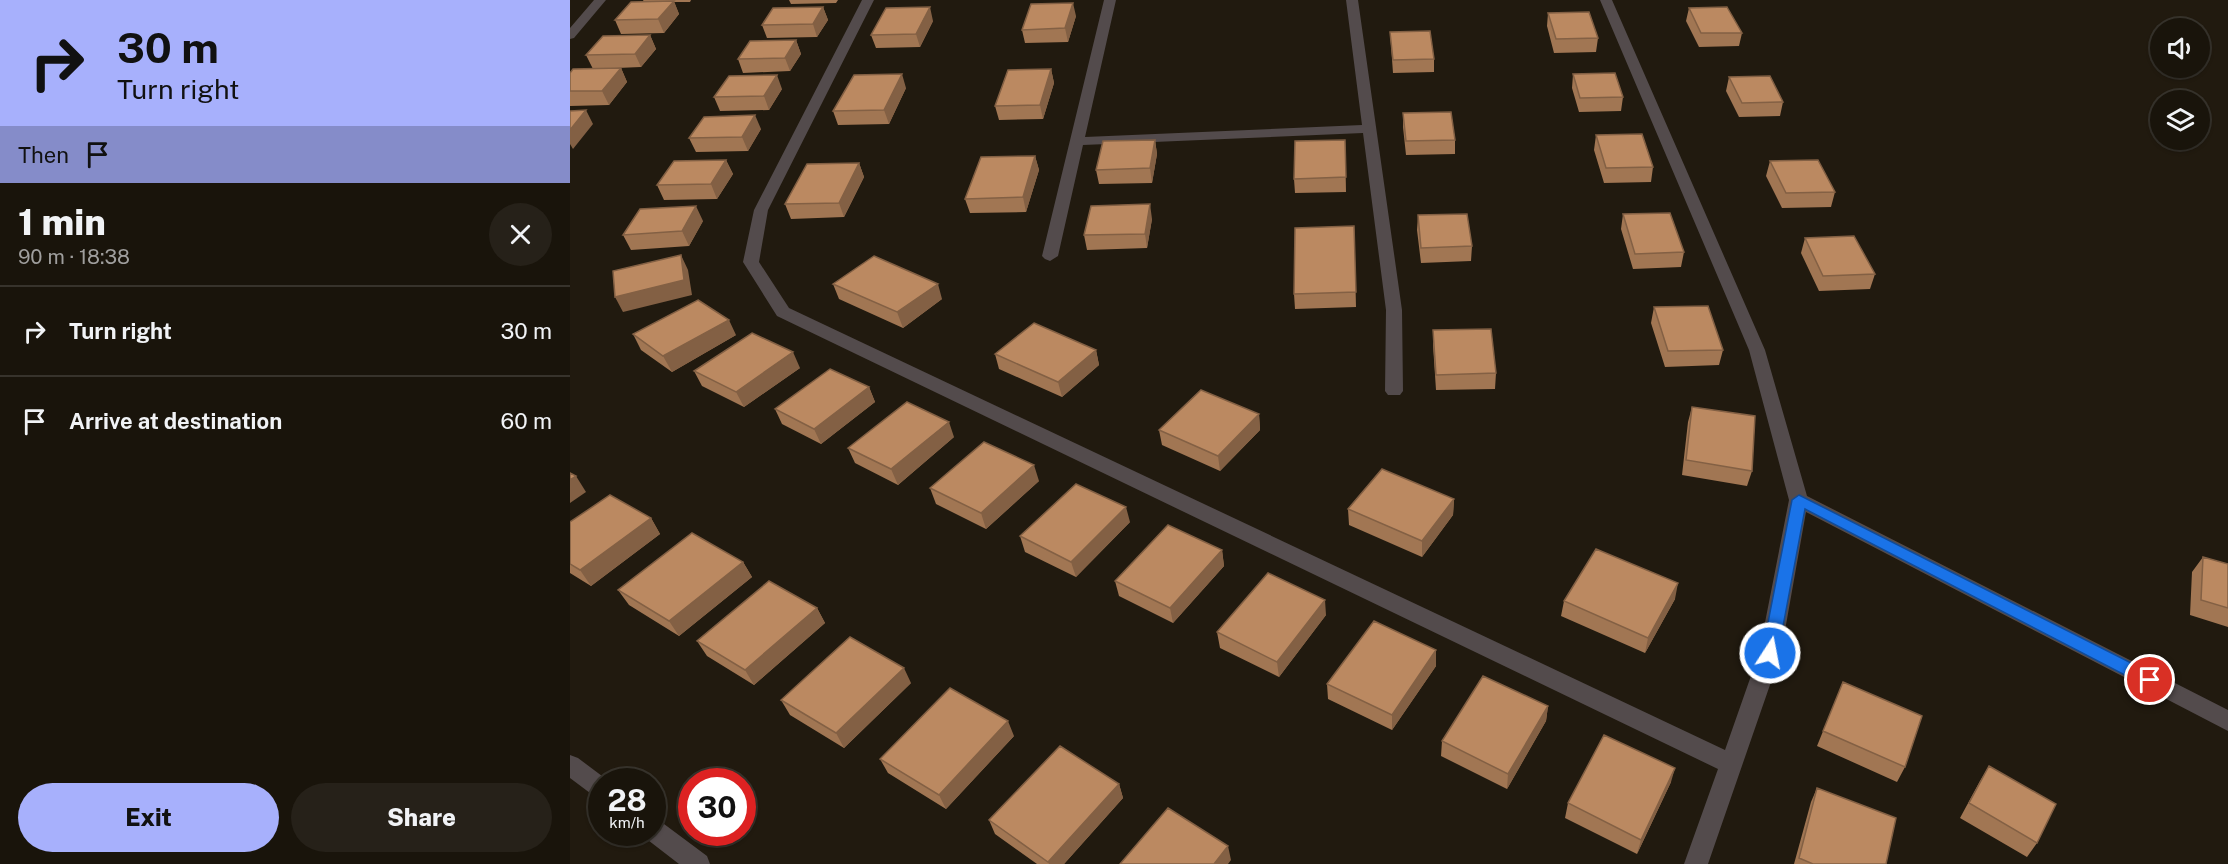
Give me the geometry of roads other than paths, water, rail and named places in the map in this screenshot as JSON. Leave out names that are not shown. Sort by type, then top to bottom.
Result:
[{"type":"street","points":[[570,34],[600,0]]},
{"type":"street","points":[[868,0],[762,210],[751,262],[783,312],[1731,764]]},
{"type":"street","points":[[1050,256],[1110,0]]},
{"type":"street","points":[[1352,0],[1394,310],[1394,391]]},
{"type":"street","points":[[1606,0],[1757,350],[1799,500],[1770,653],[1696,864]]},
{"type":"street","points":[[1077,141],[1370,129]]},
{"type":"street","points":[[1799,500],[2228,721]]},
{"type":"street","points":[[570,765],[588,778]]},
{"type":"street","points":[[666,840],[698,864]]}]
